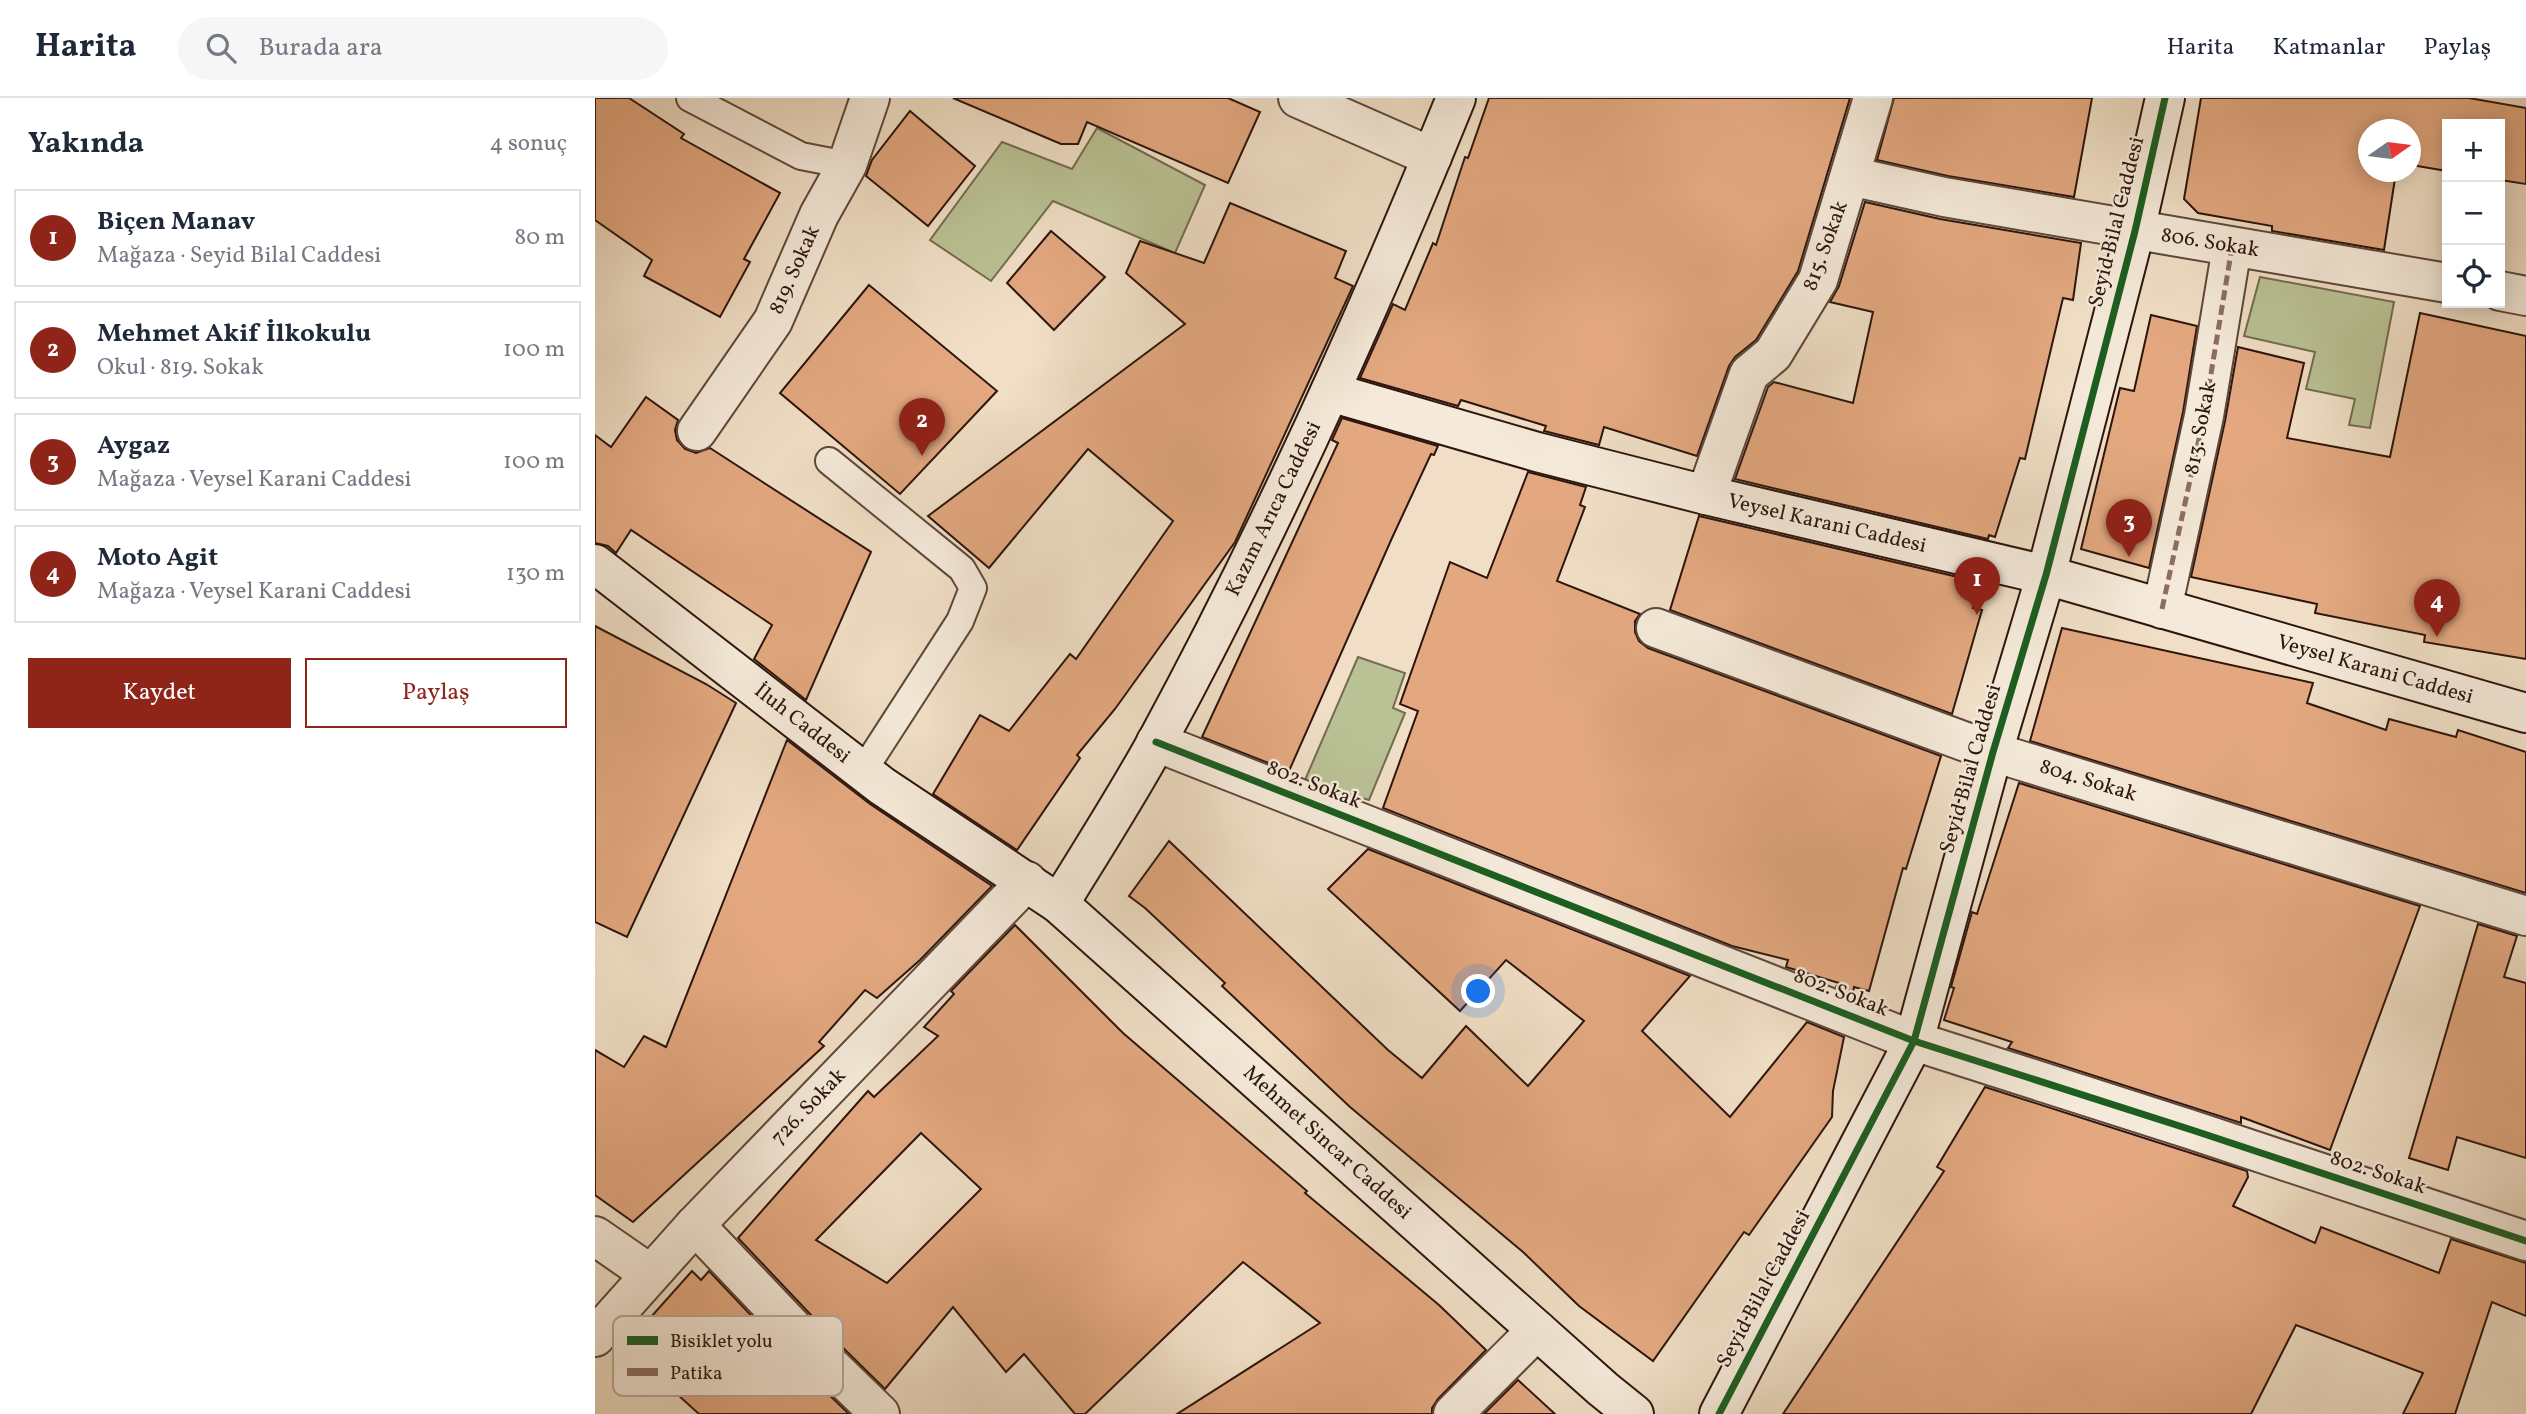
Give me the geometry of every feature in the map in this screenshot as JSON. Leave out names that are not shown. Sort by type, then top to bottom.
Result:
[{"type":"street","name":"819. Sokak","points":[[697,431],[772,321],[819,215],[847,165],[870,98]]},
{"type":"street","points":[[1298,98],[1432,157]]},
{"type":"street","name":"Kazım Arıca Caddesi","points":[[1059,904],[1156,742],[1274,515],[1330,392],[1456,98]]},
{"type":"street","name":"815. Sokak","points":[[1706,495],[1749,374],[1773,354],[1818,280],[1873,98]]},
{"type":"street","name":"Seyid Bilal Caddesi","points":[[1719,1414],[1914,1041],[1993,752],[2046,575],[2134,231],[2165,98]]},
{"type":"street","name":"806. Sokak","points":[[1850,176],[1944,197],[2442,282]]},
{"type":"street","name":"813. Sokak","points":[[2162,609],[2204,416],[2232,247]]},
{"type":"street","points":[[2505,292],[2526,296]]},
{"type":"street","name":"Veysel Karani Caddesi","points":[[1330,392],[1537,452],[1706,495],[2046,575],[2526,713]]},
{"type":"street","name":"İluh Caddesi","points":[[595,564],[863,771],[1022,878]]},
{"type":"street","name":"804. Sokak","points":[[1656,628],[1993,752],[2526,916]]},
{"type":"street","name":"802. Sokak","points":[[1156,742],[1914,1041],[2526,1241]]},
{"type":"street","name":"Mehmet Sincar Caddesi","points":[[1022,878],[1059,904],[1634,1414]]},
{"type":"street","name":"726. Sokak","points":[[595,1336],[650,1273],[1022,878]]},
{"type":"street","points":[[695,1226],[784,1316]]},
{"type":"street","points":[[595,1237],[650,1273]]},
{"type":"street","points":[[1453,1414],[1537,1330]]},
{"type":"street","points":[[843,1376],[880,1414]]},
{"type":"lane","points":[[689,98],[801,156],[847,165]]},
{"type":"lane","points":[[829,461],[962,569],[973,588],[960,621],[863,771]]},
{"type":"green space","points":[[1097,128],[1205,185],[1175,253],[1053,201],[991,281],[930,240],[1002,142],[1072,169]]},
{"type":"green space","points":[[2260,277],[2394,302],[2370,428],[2349,425],[2355,399],[2306,389],[2315,352],[2244,336]]},
{"type":"green space","points":[[1358,657],[1405,673],[1393,708],[1405,713],[1369,800],[1305,780]]},
{"type":"building","points":[[595,98],[629,98],[684,134],[681,138],[780,193],[744,259],[750,262],[720,317],[644,276],[652,260],[595,220]]},
{"type":"building","points":[[953,98],[1228,98],[1260,112],[1228,183],[1087,122],[1078,144],[1061,144]]},
{"type":"building","points":[[1489,98],[1850,98],[1798,271],[1756,340],[1735,357],[1729,366],[1697,456],[1604,427],[1599,445],[1544,431],[1546,426],[1461,400],[1458,406],[1360,378],[1393,304],[1405,310],[1433,243],[1436,245],[1465,157],[1468,158]]},
{"type":"building","points":[[1894,98],[2092,98],[2074,197],[1948,176],[1877,160]]},
{"type":"building","points":[[2201,98],[2469,98],[2526,108],[2526,184],[2505,181],[2505,119],[2442,119],[2442,170],[2421,167],[2421,119],[2358,119],[2358,182],[2394,182],[2384,250],[2272,231],[2272,226],[2198,213],[2184,199]]},
{"type":"building","points":[[910,111],[975,166],[928,226],[866,176],[872,160]]},
{"type":"building","points":[[1865,202],[1940,219],[2081,243],[2073,300],[2063,298],[2025,459],[2020,458],[1995,537],[1989,535],[1988,539],[1735,479],[1768,387],[1774,382],[1853,403],[1873,312],[1830,302],[1839,286]]},
{"type":"building","points":[[1230,203],[1346,251],[1335,278],[1353,286],[1235,542],[1115,709],[1077,755],[1080,758],[1017,850],[933,794],[980,715],[1009,731],[1070,654],[1076,659],[1173,521],[1088,449],[989,568],[928,516],[1185,324],[1126,273],[1140,241],[1204,263]]},
{"type":"building","points":[[1051,231],[1105,277],[1054,330],[1007,283]]},
{"type":"building","points":[[869,285],[997,391],[900,494],[780,393]]},
{"type":"building","points":[[2420,313],[2526,336],[2526,659],[2424,642],[2425,635],[2315,613],[2317,604],[2191,577],[2238,347],[2304,363],[2287,438],[2390,457]]},
{"type":"building","points":[[2151,315],[2197,326],[2183,412],[2149,568],[2081,549],[2120,388],[2134,391]]},
{"type":"building","points":[[646,397],[678,420],[675,430],[677,440],[685,449],[696,453],[710,448],[871,552],[806,700],[754,659],[772,625],[631,530],[616,553],[608,546],[595,543],[595,435],[611,447]]},
{"type":"building","points":[[1342,418],[1438,446],[1434,455],[1431,454],[1392,538],[1289,771],[1202,737],[1338,443],[1332,440]]},
{"type":"building","points":[[1528,472],[1586,487],[1580,505],[1585,507],[1557,581],[1640,614],[1635,621],[1635,632],[1639,641],[1648,648],[1941,756],[1906,869],[1903,868],[1869,991],[1854,987],[1853,993],[1836,987],[1839,983],[1786,967],[1788,960],[1732,946],[1383,808],[1418,711],[1400,704],[1450,562],[1487,578]]},
{"type":"building","points":[[1699,516],[1979,582],[1973,608],[1982,610],[1952,714],[1670,610]]},
{"type":"building","points":[[595,626],[706,684],[736,703],[627,937],[595,922]]},
{"type":"building","points":[[2062,628],[2313,683],[2307,703],[2386,730],[2389,719],[2456,737],[2458,730],[2526,752],[2526,893],[2030,741]]},
{"type":"building","points":[[787,740],[870,804],[992,886],[920,960],[877,998],[865,990],[819,1042],[824,1046],[633,1222],[595,1195],[595,1050],[624,1067],[644,1036],[666,1047]]},
{"type":"building","points":[[2019,783],[2420,906],[2330,1150],[2241,1117],[2241,1123],[2008,1048],[2012,1042],[1944,1020],[1972,912],[1977,914]]},
{"type":"building","points":[[1169,841],[1388,1050],[1422,1078],[1466,1026],[1528,1086],[1584,1021],[1506,960],[1460,1011],[1328,889],[1368,849],[1690,976],[1642,1031],[1730,1117],[1807,1022],[1844,1037],[1833,1091],[1832,1117],[1749,1235],[1744,1232],[1653,1361],[1579,1306],[1523,1252],[1350,1107],[1222,986],[1225,983],[1129,896]]},
{"type":"building","points":[[2478,924],[2517,936],[2504,977],[2526,983],[2526,1158],[2457,1137],[2448,1170],[2409,1158]]},
{"type":"building","points":[[1015,925],[1123,1033],[1307,1191],[1305,1193],[1439,1305],[1486,1350],[1438,1399],[1432,1408],[1432,1414],[1177,1414],[1320,1323],[1243,1262],[1085,1414],[1075,1414],[1024,1354],[1006,1372],[953,1307],[885,1389],[843,1348],[843,1316],[812,1316],[738,1238],[868,1091],[874,1097],[938,1036],[924,1027],[954,994],[951,991]],"holes":[[[921,1133],[981,1189],[887,1283],[816,1240]]]},
{"type":"building","points":[[1985,1087],[2247,1171],[2248,1177],[2233,1206],[2315,1243],[2321,1227],[2439,1273],[2451,1239],[2526,1263],[2526,1316],[2492,1302],[2455,1414],[2403,1414],[2423,1373],[2296,1325],[2251,1414],[1783,1414],[1944,1171],[1937,1167]]},
{"type":"building","points":[[692,1271],[701,1280],[709,1271],[752,1316],[652,1316]]},
{"type":"building","points":[[1518,1380],[1555,1414],[1484,1414]]},
{"type":"building","points":[[679,1396],[830,1396],[849,1414],[699,1414]]},
{"type":"marked path","points":[[2162,609],[2204,416],[2232,247]]},
{"type":"cycle path","points":[[1719,1414],[1914,1041],[1993,752],[2046,575],[2135,231],[2165,98]]},
{"type":"cycle path","points":[[1156,742],[1914,1041],[2526,1241]]},
{"type":"place","name":"Mehmet Akif İlkokulu","points":[[922,456]]},
{"type":"place","name":"Aygaz","points":[[2129,557]]},
{"type":"place","name":"Biçen Manav","points":[[1977,615]]},
{"type":"place","name":"Moto Agit","points":[[2437,637]]}]
